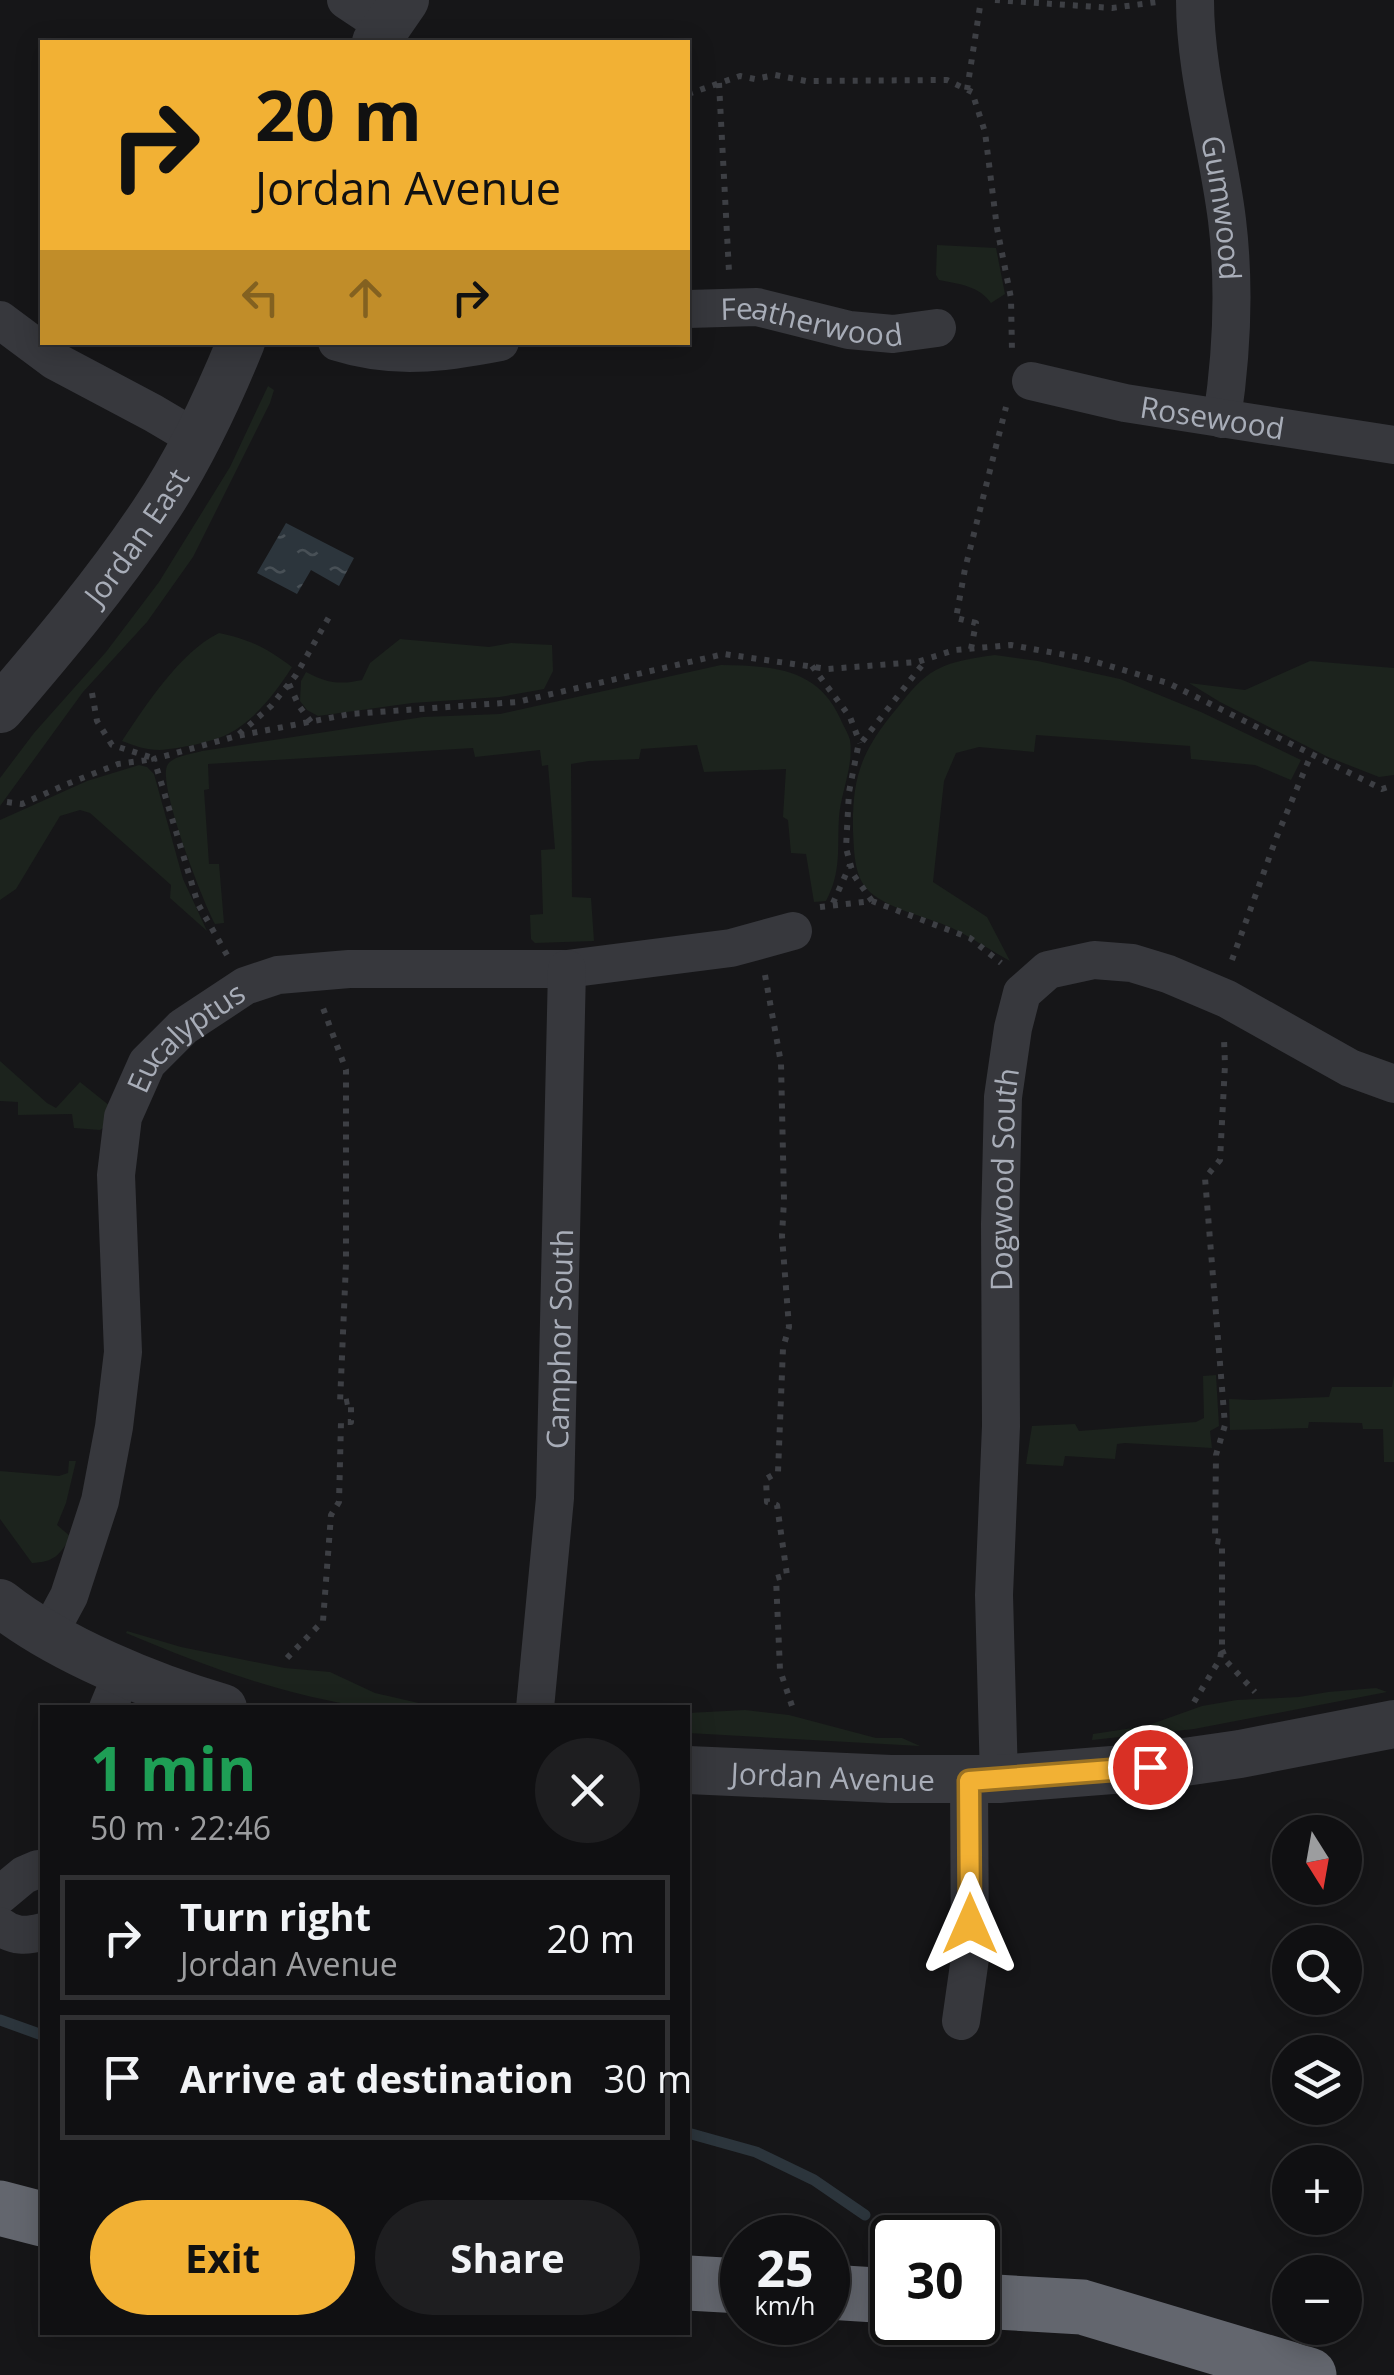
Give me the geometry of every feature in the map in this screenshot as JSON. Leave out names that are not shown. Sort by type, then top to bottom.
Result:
[{"type":"highway","points":[[0,2208],[40,2218]]},
{"type":"highway","points":[[690,2283],[720,2285]]},
{"type":"highway","points":[[1000,2302],[1082,2307],[1310,2375]]},
{"type":"street","points":[[346,0],[389,23]]},
{"type":"street","name":"Gumwood","points":[[1195,0],[1204,84],[1227,221],[1233,298],[1222,418]]},
{"type":"street","name":"Featherwood","points":[[690,310],[757,307],[850,330],[892,334],[937,328]]},
{"type":"street","points":[[0,320],[55,361],[196,439]]},
{"type":"street","name":"Jordan East","points":[[0,709],[103,586],[155,511],[196,439],[240,345]]},
{"type":"street","points":[[348,345],[378,353],[425,354],[481,345]]},
{"type":"street","name":"Rosewood","points":[[1016,380],[1126,403],[1394,445]]},
{"type":"street","name":"Eucalyptus","points":[[48,1636],[69,1596],[100,1502],[114,1428],[123,1352],[116,1176],[123,1116],[147,1063],[183,1027],[244,986],[278,975],[348,969],[567,969],[696,953],[776,936]]},
{"type":"street","points":[[1030,986],[1048,970],[1064,966],[1094,960],[1132,963],[1228,999],[1350,1068],[1394,1084]]},
{"type":"street","name":"Camphor South","points":[[535,1705],[554,1498],[567,969]]},
{"type":"street","name":"Dogwood South","points":[[961,2022],[984,1780],[1002,1426],[1003,1097],[1022,993],[1030,986]]},
{"type":"street","points":[[0,1603],[116,1690],[204,1705]]},
{"type":"street","name":"Jordan Avenue","points":[[690,1770],[984,1780],[1186,1762],[1394,1724]]},
{"type":"street","points":[[0,1895],[40,1868]]},
{"type":"street","points":[[0,1926],[26,1936],[40,1932]]},
{"type":"path","points":[[967,90],[981,0]]},
{"type":"path","points":[[995,0],[1112,8],[1173,0]]},
{"type":"path","points":[[690,93],[740,76],[755,79],[775,75],[806,81],[947,80],[972,92],[985,132],[1011,298],[1016,380],[965,569],[956,618],[976,623],[971,649]]},
{"type":"path","points":[[719,83],[730,284]]},
{"type":"path","points":[[237,736],[289,684],[329,617]]},
{"type":"path","points":[[7,802],[22,804],[118,764],[154,759],[237,736],[350,714],[517,702],[724,654],[828,668],[917,662],[955,650],[1012,645],[1082,658],[1168,683],[1394,795]]},
{"type":"path","points":[[872,901],[853,874],[846,848],[849,792],[860,744],[926,658]]},
{"type":"path","points":[[812,666],[850,717],[860,744]]},
{"type":"path","points":[[289,684],[310,722]]},
{"type":"path","points":[[92,693],[96,721],[112,744],[154,759]]},
{"type":"path","points":[[1228,971],[1311,755]]},
{"type":"path","points":[[154,759],[198,904],[244,986]]},
{"type":"path","points":[[1382,789],[1394,785]]},
{"type":"path","points":[[832,904],[851,864]]},
{"type":"path","points":[[793,1710],[780,1670],[776,1578],[787,1575],[778,1505],[767,1502],[766,1480],[778,1472],[783,1348],[789,1327],[782,1236],[776,936],[798,918],[832,904],[872,901],[970,938],[1030,986]]},
{"type":"path","points":[[287,1658],[323,1621],[331,1514],[339,1502],[342,1422],[351,1422],[350,1401],[340,1403],[346,1263],[346,1070],[324,1009],[322,971]]},
{"type":"path","points":[[1194,1702],[1220,1659],[1222,1648],[1222,1542],[1215,1541],[1216,1455],[1225,1425],[1206,1178],[1220,1160],[1226,1065],[1223,1024]]},
{"type":"path","points":[[1222,1648],[1227,1662],[1255,1692]]},
{"type":"shaded area","points":[[937,245],[996,248],[1005,294],[991,303],[975,289],[939,280]]},
{"type":"shaded area","points":[[268,386],[274,390],[270,403],[193,557],[147,622],[83,692],[0,806],[0,778],[159,582],[230,467]]},
{"type":"shaded area","points":[[219,633],[258,646],[292,667],[264,705],[238,728],[185,747],[160,750],[122,741],[177,666]]},
{"type":"shaded area","points":[[400,639],[489,647],[511,643],[552,645],[553,671],[544,689],[500,697],[412,703],[318,716],[300,701],[301,681],[306,672],[333,682],[362,680],[370,663]]},
{"type":"shaded area","points":[[995,655],[1120,679],[1301,760],[1291,780],[1255,765],[1191,759],[1190,746],[1036,735],[1034,752],[979,747],[956,753],[944,781],[933,882],[987,917],[1010,961],[950,927],[875,896],[859,877],[853,838],[857,778],[868,750],[886,722],[931,673],[957,662]]},
{"type":"shaded area","points":[[1310,661],[1394,668],[1394,775],[1379,777],[1328,757],[1189,683],[1245,690]]},
{"type":"shaded area","points":[[721,665],[774,669],[805,679],[830,701],[848,735],[850,759],[839,817],[837,869],[826,901],[814,902],[806,854],[791,853],[788,820],[783,817],[786,769],[704,772],[697,745],[641,749],[639,759],[571,764],[572,897],[591,898],[594,941],[535,943],[531,939],[530,915],[543,914],[541,850],[555,849],[548,765],[542,766],[540,750],[475,757],[473,748],[208,764],[209,789],[204,790],[209,864],[219,864],[224,923],[215,924],[192,870],[169,796],[167,766],[173,760],[202,751],[423,717],[500,714]]},
{"type":"shaded area","points":[[139,765],[154,774],[183,879],[207,931],[170,898],[171,885],[90,813],[80,810],[60,816],[16,889],[0,900],[0,820],[87,781]]},
{"type":"shaded area","points":[[0,1061],[56,1108],[80,1082],[110,1106],[106,1126],[100,1130],[74,1128],[72,1114],[18,1115],[18,1102],[0,1101]]},
{"type":"shaded area","points":[[1216,1375],[1219,1426],[1210,1431],[1212,1448],[1125,1443],[1117,1444],[1115,1459],[1065,1456],[1063,1466],[1026,1464],[1032,1426],[1075,1424],[1079,1431],[1196,1422],[1204,1418],[1203,1376]]},
{"type":"shaded area","points":[[1394,1375],[1394,1462],[1384,1462],[1383,1429],[1363,1429],[1362,1423],[1309,1422],[1308,1428],[1230,1430],[1229,1399],[1329,1397],[1332,1387],[1392,1387]]},
{"type":"shaded area","points":[[69,1461],[76,1461],[57,1525],[71,1537],[56,1556],[32,1563],[0,1519],[0,1471],[59,1476],[68,1473]]},
{"type":"shaded area","points":[[126,1633],[285,1668],[330,1672],[375,1693],[427,1705],[355,1705],[305,1695],[214,1668]]},
{"type":"shaded area","points":[[1376,1688],[1387,1692],[1194,1729],[1092,1740],[1093,1734],[1146,1726],[1202,1706]]},
{"type":"shaded area","points":[[745,1710],[789,1715],[876,1738],[902,1738],[920,1746],[690,1733],[690,1713]]},
{"type":"water","points":[[286,523],[354,558],[339,586],[311,570],[297,594],[257,573]]},
{"type":"waterway","points":[[0,2020],[40,2034]]},
{"type":"waterway","points":[[690,2134],[756,2152],[814,2180],[865,2215]]},
{"type":"route","points":[[970,1924],[969,1781],[1150,1767]]}]
